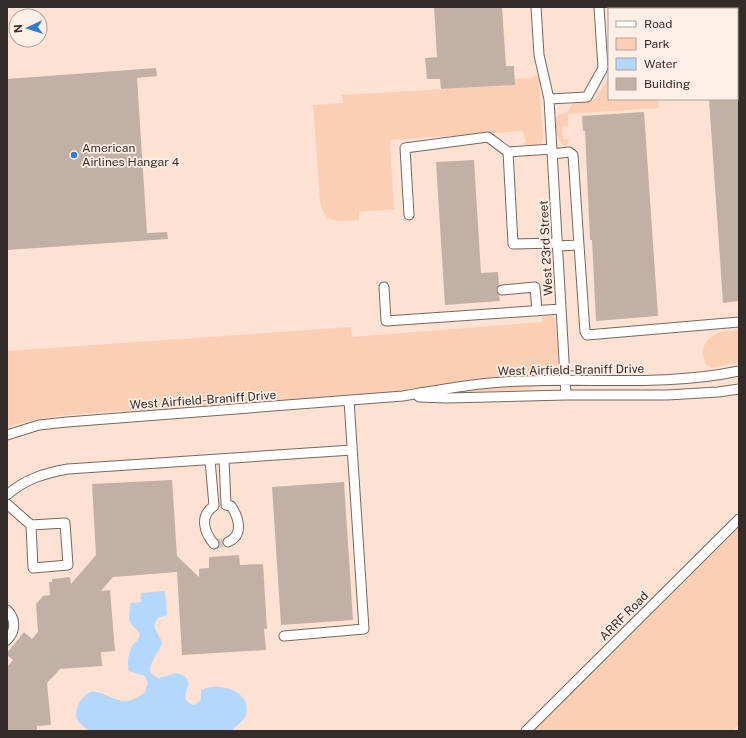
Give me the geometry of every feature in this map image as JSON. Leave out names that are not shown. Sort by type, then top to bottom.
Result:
[{"type":"street","name":"West 23rd Street","points":[[536,7],[539,55],[549,99],[566,395]]},
{"type":"street","points":[[549,99],[587,97],[603,68],[599,7]]},
{"type":"street","points":[[409,215],[405,148],[488,137],[508,152],[569,152],[574,155],[585,332],[587,335],[739,322]]},
{"type":"street","points":[[508,152],[512,244],[579,245]]},
{"type":"street","points":[[384,287],[386,321],[561,309]]},
{"type":"street","points":[[502,290],[535,288],[537,311]]},
{"type":"street","name":"West Airfield-Braniff Drive","points":[[7,435],[39,425],[403,396],[447,389],[522,381],[682,379],[739,371]]},
{"type":"street","name":"West Airfield-Braniff Drive","points":[[403,396],[447,398],[566,395],[667,395],[718,392],[739,389]]},
{"type":"street","points":[[284,636],[364,629],[349,400]]},
{"type":"street","points":[[7,495],[15,487],[41,474],[68,469],[352,450]]},
{"type":"street","points":[[224,459],[226,505],[231,506],[239,521],[238,533],[234,540],[228,542]]},
{"type":"street","points":[[210,460],[214,506],[208,509],[204,522],[206,535],[214,544]]},
{"type":"street","points":[[7,504],[31,525],[65,523],[68,565],[33,568],[31,525]]},
{"type":"street","name":"ARRF Road","points":[[526,731],[739,519]]},
{"type":"street","points":[[7,610],[12,617],[14,626],[11,635],[7,640]]},
{"type":"shaded area","points":[[7,7],[739,7],[739,731],[7,731]]},
{"type":"green space","points":[[534,75],[538,76],[539,78],[543,138],[541,145],[537,147],[525,145],[523,143],[526,142],[523,131],[390,140],[394,209],[359,212],[359,220],[352,221],[334,220],[325,214],[320,201],[313,105],[343,103],[342,95],[515,85],[515,79],[532,78]]},
{"type":"green space","points":[[608,79],[608,100],[658,100],[659,108],[568,114],[568,126],[562,127],[563,139],[569,139],[567,146],[564,146],[559,140],[555,128],[557,116],[568,111],[573,102],[587,102],[596,98]]},
{"type":"green space","points":[[551,315],[555,319],[558,360],[554,376],[550,381],[533,388],[505,391],[383,395],[88,413],[47,418],[7,427],[7,351],[351,327],[352,337],[542,322],[542,316]]},
{"type":"green space","points":[[739,330],[739,362],[712,368],[706,364],[702,353],[707,341],[715,334],[720,332]]},
{"type":"green space","points":[[739,527],[739,725],[733,731],[533,731]]},
{"type":"water","points":[[165,591],[167,615],[158,618],[155,625],[162,644],[150,667],[151,672],[159,678],[176,673],[185,676],[189,683],[186,699],[194,705],[201,700],[201,690],[216,687],[232,690],[239,694],[244,700],[247,707],[245,717],[232,731],[89,730],[80,723],[76,716],[77,707],[85,695],[93,691],[123,701],[129,701],[145,692],[148,683],[145,676],[129,671],[128,669],[130,650],[139,637],[139,632],[129,619],[130,603],[141,602],[141,593]]},
{"type":"building","points":[[434,7],[502,7],[506,66],[514,66],[515,85],[441,89],[440,79],[427,79],[425,58],[437,57]]},
{"type":"building","name":"American Airlines Hangar 4","points":[[156,68],[157,76],[137,78],[147,233],[167,232],[168,239],[7,250],[7,79]]},
{"type":"building","points":[[739,99],[739,301],[723,303],[709,100]]},
{"type":"building","points":[[644,112],[658,316],[596,321],[592,240],[590,240],[585,131],[583,131],[582,116]]},
{"type":"building","points":[[474,160],[481,273],[498,272],[499,285],[496,290],[500,301],[445,305],[436,162]]},
{"type":"building","points":[[172,480],[177,556],[199,577],[199,569],[209,568],[209,557],[239,555],[240,565],[263,564],[267,629],[264,629],[266,650],[182,655],[177,572],[113,577],[101,591],[110,590],[115,651],[101,652],[102,666],[60,669],[47,683],[51,725],[37,726],[37,731],[7,731],[7,667],[13,660],[7,655],[7,653],[24,632],[32,639],[38,632],[36,604],[43,596],[50,595],[49,582],[52,582],[52,579],[70,577],[71,584],[96,555],[92,484]]},
{"type":"building","points":[[344,482],[353,620],[281,625],[272,487]]},
{"type":"tunnel","points":[[214,544],[228,542]]},
{"type":"place","name":"American Airlines Hangar 4","points":[[74,155]]}]
